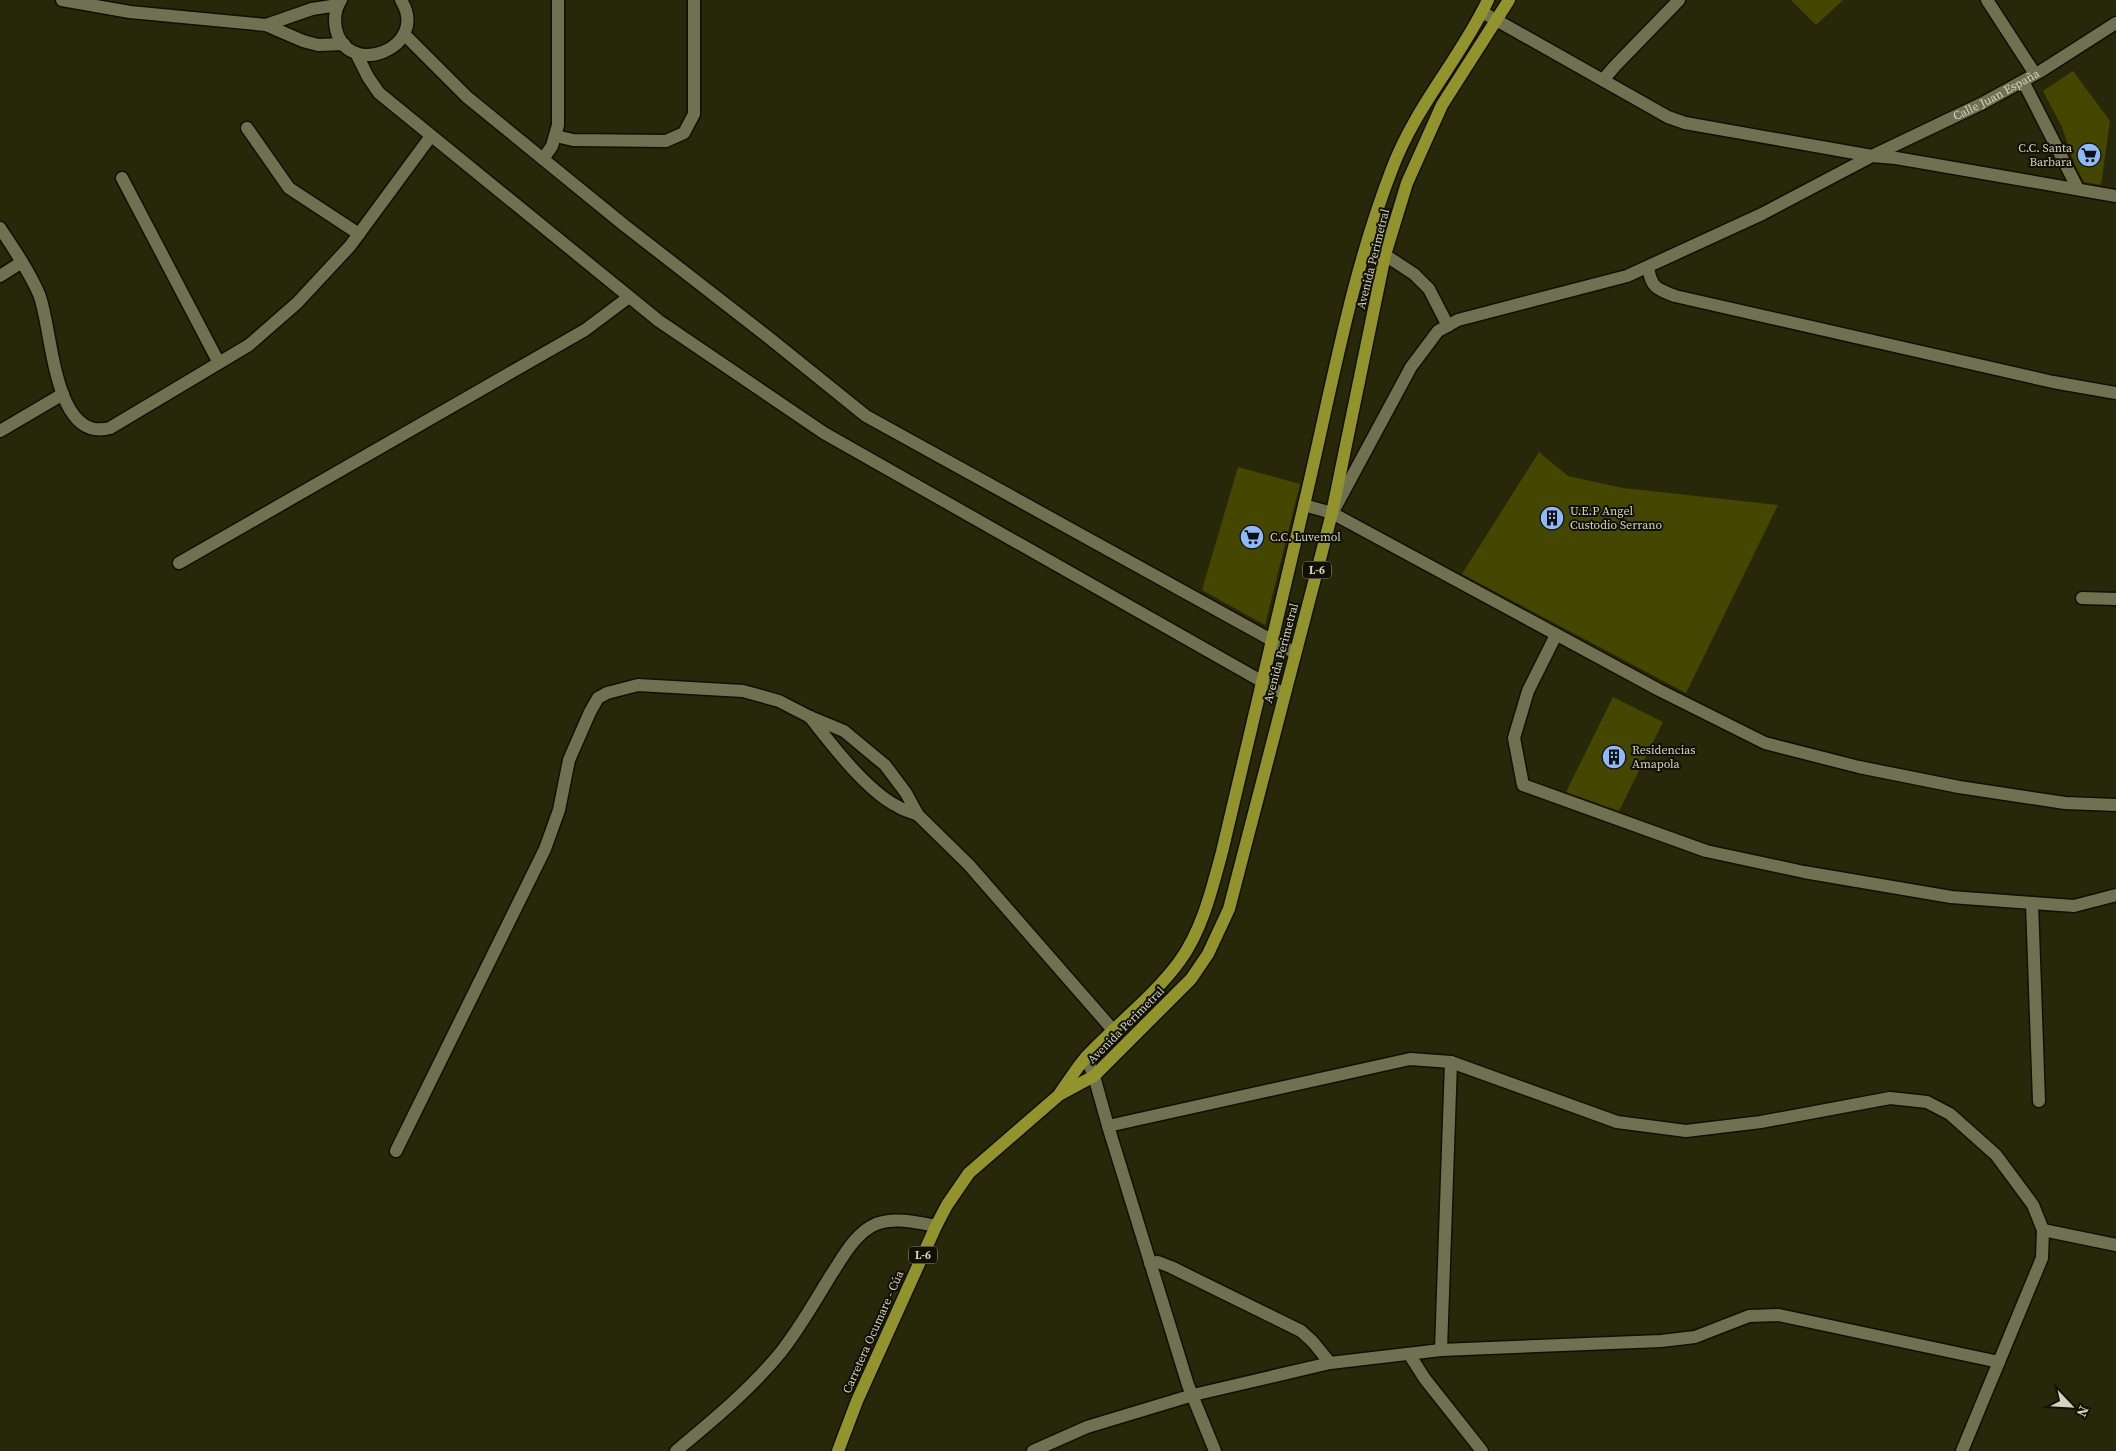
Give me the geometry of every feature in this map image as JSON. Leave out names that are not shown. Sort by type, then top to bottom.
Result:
[{"type":"main road","name":"Avenida Perimetral","points":[[1059,1095],[1086,1057],[1156,989],[1180,962],[1198,926],[1211,893],[1304,505],[1339,348],[1367,238],[1393,166],[1412,123],[1488,0]]},
{"type":"main road","name":"Avenida Perimetral","points":[[1059,1095],[1094,1076],[1191,979],[1208,954],[1229,910],[1332,513],[1385,255],[1407,183],[1419,152],[1442,105],[1509,0]]},
{"type":"main road","name":"Carretera Ocumare - Cúa","points":[[838,1451],[857,1401],[947,1204],[970,1173],[1059,1095]]},
{"type":"street","points":[[62,0],[130,12],[266,25],[303,41],[318,45],[344,44]]},
{"type":"street","points":[[543,160],[556,136],[558,125],[558,0]]},
{"type":"street","points":[[556,136],[573,140],[666,141],[673,140],[684,133],[694,114],[694,0]]},
{"type":"street","points":[[1603,80],[1614,66],[1680,0]]},
{"type":"street","points":[[1987,0],[2035,74]]},
{"type":"street","points":[[266,25],[339,2]]},
{"type":"street","points":[[339,2],[334,18],[337,32],[344,44],[356,53],[369,56],[383,53],[395,46],[404,34],[407,20],[404,2]]},
{"type":"street","points":[[1482,12],[1668,117],[1685,123],[2116,196]]},
{"type":"street","name":"Calle Juan España","points":[[1332,513],[1411,367],[1438,331],[1458,320],[1490,310],[1518,306],[1627,276],[1648,267],[1762,214],[1872,156],[1983,103],[2035,74],[2116,23]]},
{"type":"street","points":[[404,34],[466,96],[543,160],[866,416],[1295,653]]},
{"type":"street","points":[[356,53],[368,77],[379,93],[659,321],[824,433],[1284,694]]},
{"type":"street","points":[[2023,81],[2078,189]]},
{"type":"street","points":[[247,128],[289,188],[359,234]]},
{"type":"street","points":[[0,228],[22,262],[39,295],[55,370],[68,406],[80,422],[90,429],[103,430],[117,424],[220,363],[249,344],[297,303],[359,234],[431,136]]},
{"type":"street","points":[[122,178],[220,363]]},
{"type":"street","points":[[1385,255],[1414,274],[1429,289],[1448,326]]},
{"type":"street","points":[[0,276],[22,262]]},
{"type":"street","points":[[1648,267],[1650,282],[1659,290],[1675,296],[2043,380],[2116,393]]},
{"type":"street","points":[[178,562],[585,330],[629,297]]},
{"type":"street","points":[[0,431],[63,394]]},
{"type":"street","points":[[1304,505],[1332,513],[1659,690],[1765,743],[1859,767],[1959,787],[2065,803],[2116,806]]},
{"type":"street","points":[[2082,598],[2116,599]]},
{"type":"street","points":[[1556,635],[1528,691],[1514,738],[1524,785],[1706,851],[1804,872],[1951,897],[2032,903],[2074,906],[2116,895]]},
{"type":"street","points":[[396,1151],[545,848],[559,810],[569,760],[583,726],[598,698],[616,690],[638,684],[725,689],[760,695],[779,701],[810,717],[844,730],[885,765],[906,793],[918,815],[969,866],[1113,1030]]},
{"type":"street","points":[[810,717],[850,765],[872,786],[896,806],[918,815]]},
{"type":"street","points":[[2032,903],[2039,1101]]},
{"type":"street","points":[[1086,1057],[1094,1076],[1150,1263],[1193,1395],[1215,1451]]},
{"type":"street","points":[[1108,1126],[1410,1060],[1452,1062],[1618,1122],[1686,1131],[1761,1122],[1890,1098],[1927,1102],[1950,1114],[1996,1155],[2033,1205],[2042,1230],[2042,1258],[1962,1451]]},
{"type":"street","points":[[1441,1350],[1452,1062]]},
{"type":"street","points":[[676,1451],[748,1387],[780,1353],[799,1327],[844,1254],[860,1234],[875,1224],[895,1220],[936,1226]]},
{"type":"street","points":[[2042,1230],[2116,1245]]},
{"type":"street","points":[[1150,1263],[1158,1262],[1171,1266],[1301,1331],[1314,1342],[1330,1363]]},
{"type":"street","points":[[1033,1451],[1087,1427],[1193,1395],[1330,1363],[1441,1350],[1660,1341],[1695,1337],[1749,1316],[1779,1315],[2000,1362]]},
{"type":"street","points":[[1409,1354],[1425,1379],[1482,1451]]},
{"type":"building","points":[[1791,0],[1843,0],[1816,25]]},
{"type":"building","name":"C.C. Santa Barbara","points":[[2073,71],[2110,121],[2101,185],[2084,182],[2075,165],[2062,127],[2043,91]]},
{"type":"building","points":[[1539,452],[1568,476],[1623,488],[1778,505],[1686,693],[1462,574]]},
{"type":"building","name":"C.C. Luvemol","points":[[1238,467],[1300,484],[1265,625],[1202,590]]},
{"type":"building","name":"Residencias Amapola","points":[[1613,697],[1663,722],[1619,811],[1566,792]]},
{"type":"place","name":"C.C. Santa Barbara","points":[[2089,155]]},
{"type":"place","name":"U.E.P Angel Custodio Serrano","points":[[1552,518]]},
{"type":"place","name":"C.C. Luvemol","points":[[1252,537]]},
{"type":"place","name":"Residencias Amapola","points":[[1614,757]]}]
